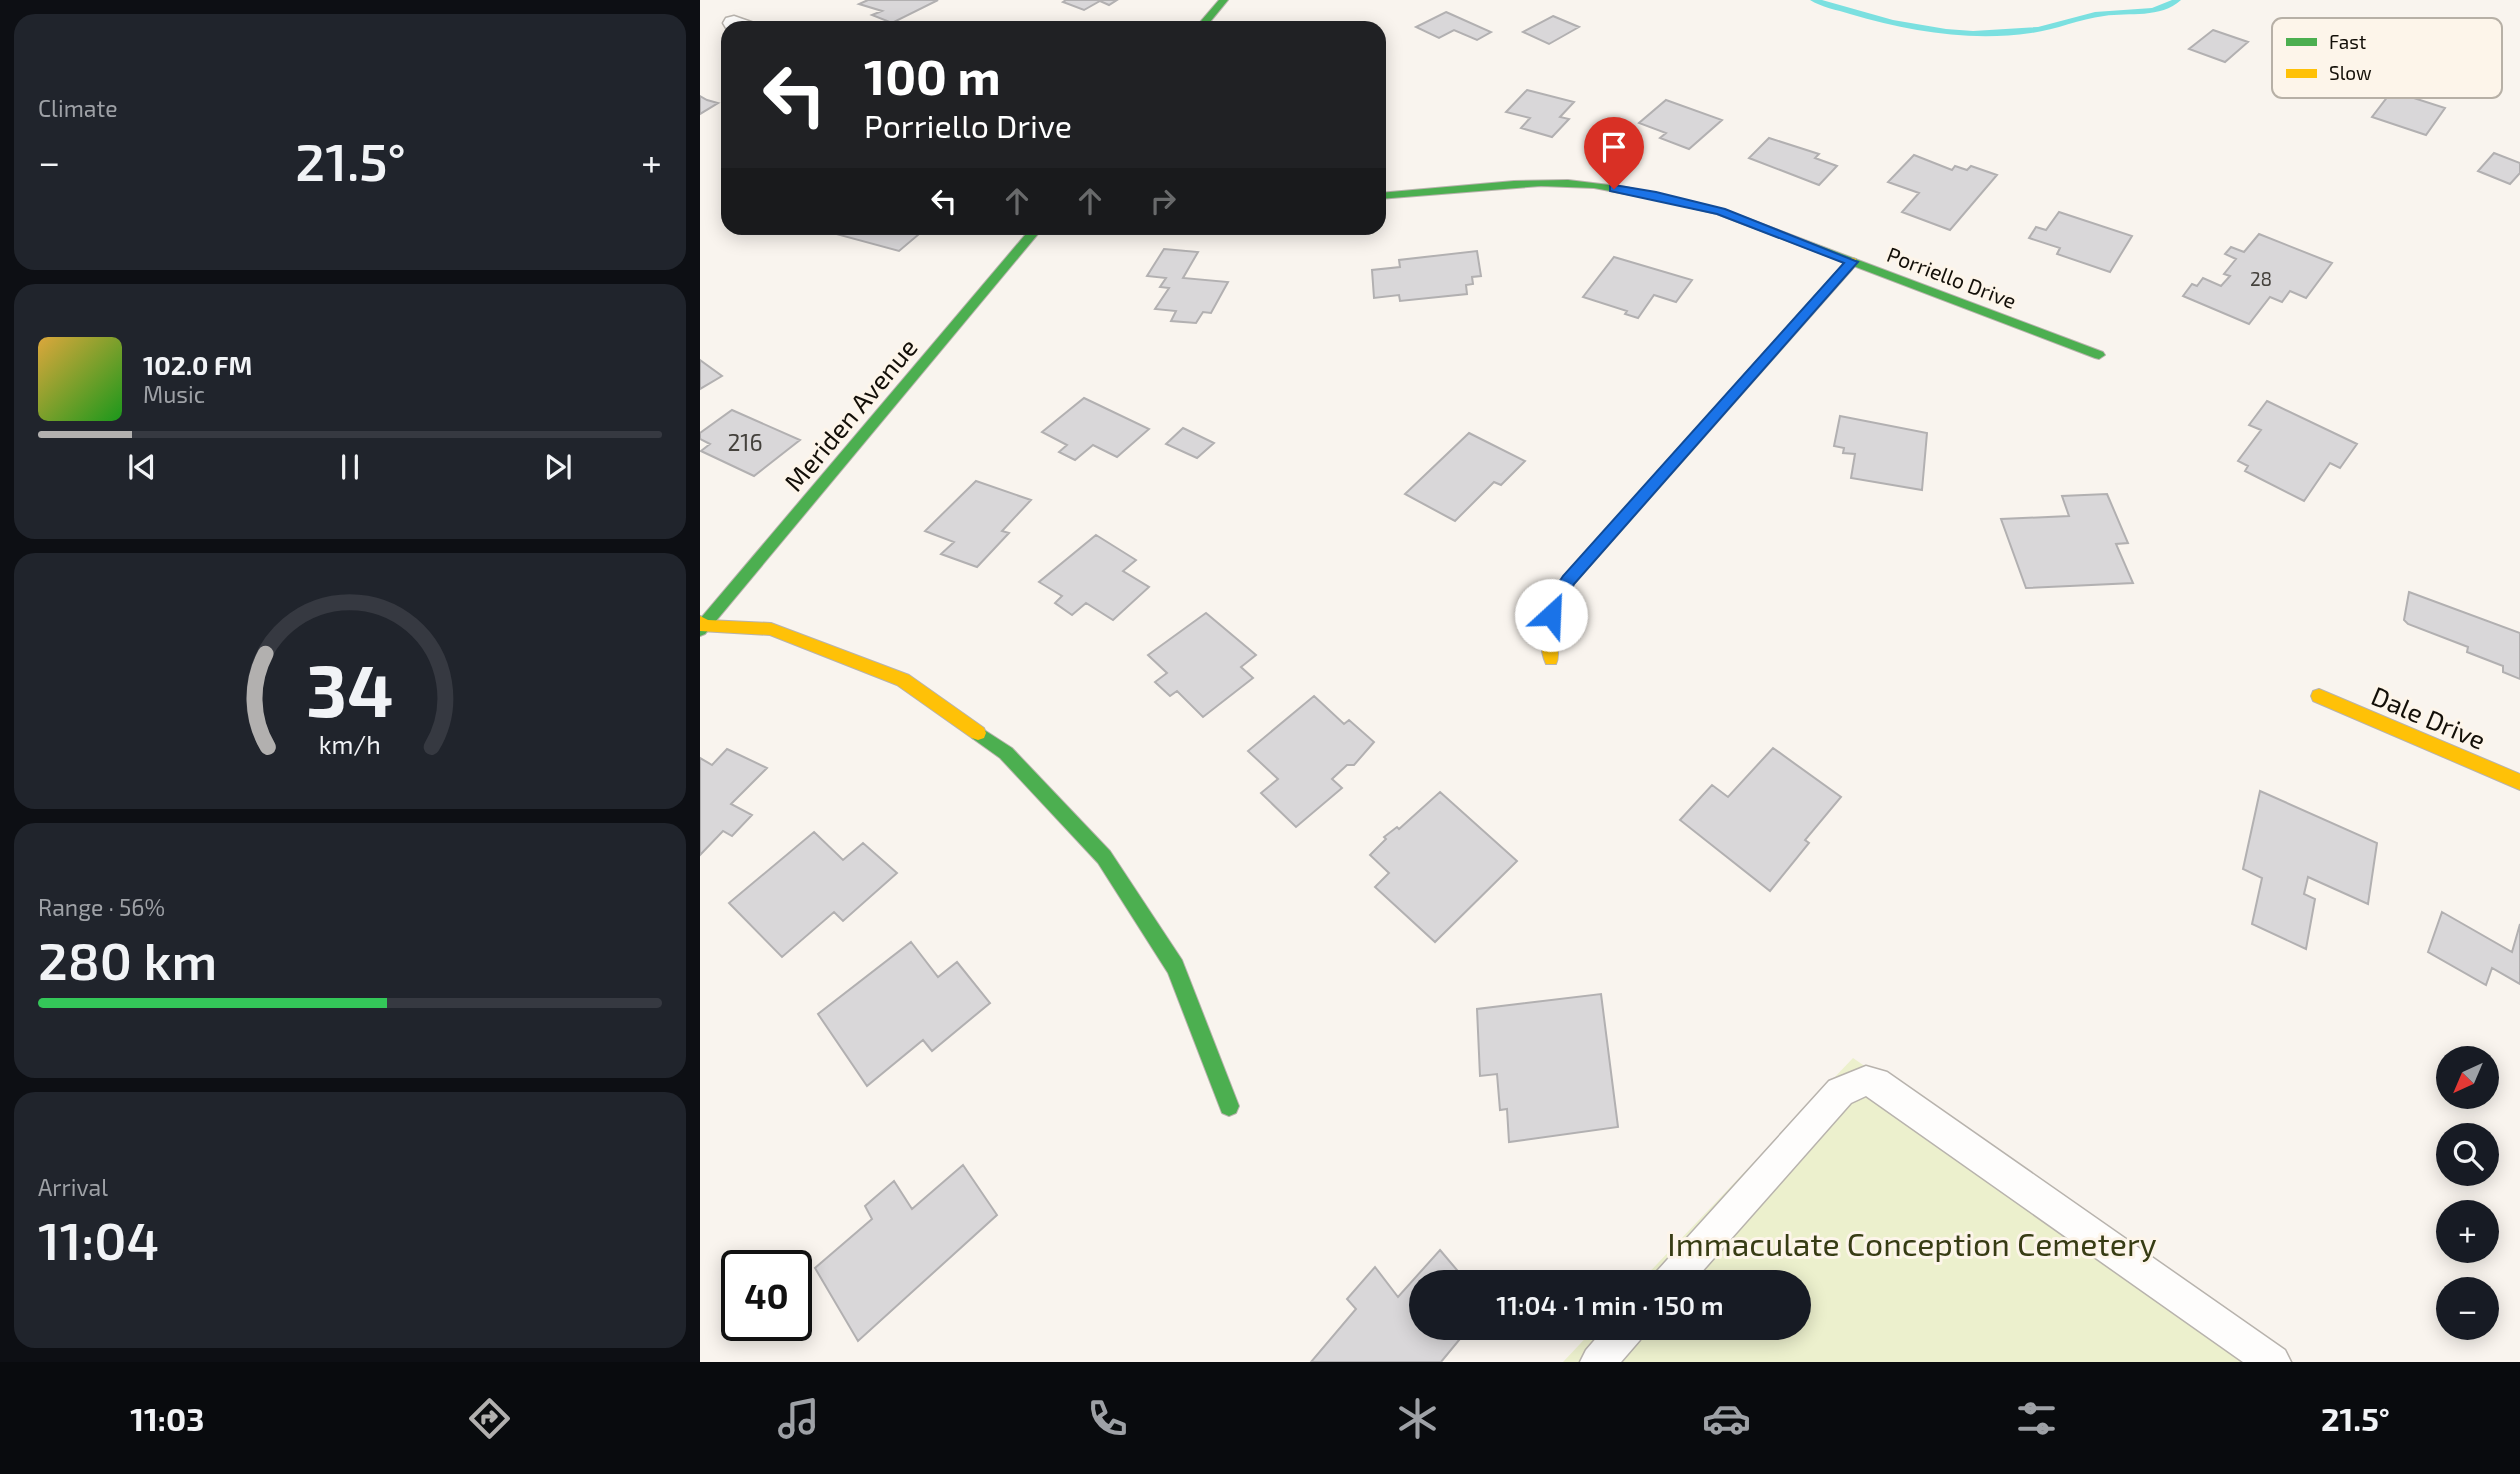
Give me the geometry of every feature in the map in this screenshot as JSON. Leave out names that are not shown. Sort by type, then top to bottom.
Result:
[{"type":"street","points":[[1206,21],[1224,0]]},
{"type":"street","name":"Porriello Drive","points":[[1386,195],[1538,184],[1593,185],[1656,195],[1721,212],[2099,355]]},
{"type":"street","name":"Meriden Avenue","points":[[702,626],[1031,235]]},
{"type":"street","points":[[1551,659],[1549,626],[1553,606],[1563,587],[1852,262]]},
{"type":"street","points":[[702,626],[771,629],[903,680],[1006,752],[1104,857],[1175,967],[1229,1106]]},
{"type":"street","name":"Dale Drive","points":[[2319,696],[2520,782]]},
{"type":"lane","points":[[1681,1270],[1840,1092],[1866,1081],[1876,1083],[2273,1362]]},
{"type":"lane","points":[[1598,1362],[1617,1340]]},
{"type":"green space","name":"Immaculate Conception Cemetery","points":[[1853,1058],[2293,1362],[1563,1362],[1584,1340],[1811,1340],[1811,1270],[1651,1270]]},
{"type":"building","points":[[868,0],[938,0],[896,21],[887,21],[872,15],[882,11],[859,4]]},
{"type":"building","points":[[1117,0],[1109,5],[1100,1],[1084,10],[1063,2]]},
{"type":"building","points":[[1446,12],[1491,32],[1477,40],[1454,30],[1439,38],[1416,27]]},
{"type":"building","points":[[1553,16],[1579,27],[1549,44],[1523,32]]},
{"type":"building","points":[[2213,30],[2248,42],[2225,62],[2189,49]]},
{"type":"building","points":[[1527,90],[1574,102],[1560,117],[1569,119],[1552,137],[1521,128],[1530,118],[1506,112]]},
{"type":"building","points":[[700,96],[707,100],[718,103],[700,114]]},
{"type":"building","points":[[2387,98],[2414,98],[2445,108],[2426,135],[2372,117]]},
{"type":"building","points":[[1666,100],[1722,120],[1689,149],[1660,138],[1666,133],[1639,123]]},
{"type":"building","points":[[1769,138],[1819,154],[1815,158],[1837,166],[1819,185],[1749,158]]},
{"type":"building","points":[[2494,153],[2520,163],[2520,173],[2510,184],[2478,171]]},
{"type":"building","points":[[1914,155],[1952,170],[1955,166],[1967,170],[1971,166],[1997,175],[1950,230],[1902,212],[1919,193],[1888,182]]},
{"type":"building","points":[[2059,212],[2132,236],[2110,272],[2057,254],[2060,248],[2029,238],[2036,227],[2046,230]]},
{"type":"building","points":[[2259,234],[2332,263],[2306,298],[2290,291],[2282,302],[2270,297],[2249,324],[2183,296],[2192,284],[2197,286],[2203,278],[2221,286],[2230,276],[2224,274],[2236,259],[2225,254],[2231,247],[2244,252]]},
{"type":"building","points":[[840,235],[918,235],[899,251]]},
{"type":"building","points":[[1164,249],[1198,252],[1183,278],[1228,282],[1211,313],[1203,312],[1196,323],[1171,321],[1176,311],[1155,309],[1169,288],[1160,287],[1166,278],[1147,276]]},
{"type":"building","points":[[1477,251],[1481,276],[1472,277],[1473,284],[1466,285],[1467,294],[1400,301],[1399,295],[1374,298],[1372,270],[1400,267],[1399,260]]},
{"type":"building","points":[[1614,257],[1692,280],[1676,302],[1654,295],[1638,318],[1625,314],[1627,311],[1583,297]]},
{"type":"building","points":[[700,360],[722,376],[700,389]]},
{"type":"building","points":[[1084,398],[1149,429],[1117,457],[1093,445],[1075,460],[1059,452],[1067,445],[1042,432]]},
{"type":"building","points":[[2267,401],[2357,444],[2340,468],[2330,463],[2304,501],[2245,471],[2248,466],[2238,461],[2261,430],[2249,425]]},
{"type":"building","points":[[732,410],[800,440],[754,476],[701,451],[710,444],[700,439],[700,433]]},
{"type":"building","points":[[1840,416],[1927,433],[1922,490],[1851,478],[1855,454],[1843,453],[1844,448],[1834,446]]},
{"type":"building","points":[[1183,428],[1214,443],[1197,458],[1166,444]]},
{"type":"building","points":[[1469,433],[1525,461],[1501,485],[1494,482],[1455,521],[1405,494]]},
{"type":"building","points":[[976,481],[1031,500],[1002,531],[1009,533],[977,567],[941,554],[954,542],[925,531]]},
{"type":"building","points":[[2107,494],[2128,543],[2116,544],[2133,583],[2026,588],[2001,519],[2069,516],[2062,496]]},
{"type":"building","points":[[1096,535],[1136,560],[1123,571],[1149,587],[1113,620],[1086,603],[1072,615],[1055,603],[1062,596],[1039,582]]},
{"type":"building","points":[[2409,592],[2520,633],[2520,679],[2503,672],[2503,666],[2467,652],[2468,647],[2408,624],[2404,620]]},
{"type":"building","points":[[1206,613],[1256,655],[1241,667],[1253,678],[1203,717],[1177,691],[1170,696],[1155,682],[1167,673],[1148,655]]},
{"type":"building","points":[[1314,696],[1344,724],[1349,720],[1374,742],[1354,765],[1347,765],[1332,779],[1342,788],[1296,827],[1261,793],[1278,779],[1248,751]]},
{"type":"building","points":[[1773,748],[1841,797],[1805,840],[1809,843],[1770,891],[1680,820],[1712,785],[1728,797]]},
{"type":"building","points":[[727,749],[767,768],[731,804],[752,815],[732,836],[723,831],[700,855],[700,758],[712,765]]},
{"type":"building","points":[[2260,791],[2377,843],[2368,904],[2308,877],[2304,894],[2315,899],[2306,949],[2252,924],[2262,878],[2243,869]]},
{"type":"building","points":[[1440,792],[1517,861],[1435,942],[1375,887],[1389,873],[1370,855],[1386,839],[1384,837],[1397,827],[1399,829]]},
{"type":"building","points":[[814,832],[843,860],[863,843],[897,873],[843,921],[834,912],[782,957],[729,903]]},
{"type":"building","points":[[2442,912],[2512,952],[2520,924],[2520,984],[2492,968],[2486,985],[2428,952]]},
{"type":"building","points":[[911,942],[938,977],[957,962],[990,1003],[932,1051],[923,1040],[867,1086],[818,1014]]},
{"type":"building","points":[[1601,994],[1618,1127],[1509,1142],[1507,1109],[1500,1110],[1497,1074],[1480,1076],[1477,1009]]},
{"type":"building","points":[[963,1165],[997,1215],[858,1341],[815,1268],[872,1219],[865,1206],[894,1181],[912,1209]]},
{"type":"building","points":[[1440,1250],[1457,1270],[1422,1270]]},
{"type":"building","points":[[1375,1267],[1398,1297],[1409,1285],[1409,1340],[1459,1340],[1441,1362],[1311,1362],[1356,1309],[1347,1299]]},
{"type":"waterway","points":[[1814,0],[1866,16],[1920,28],[1973,34],[2038,30],[2105,13],[2152,10],[2177,0]]},
{"type":"traffic: fast","points":[[1206,21],[1224,0]]},
{"type":"traffic: fast","points":[[1386,195],[1487,186],[1568,183],[1658,196],[1721,212],[2099,355]]},
{"type":"traffic: fast","points":[[700,630],[1031,235]]},
{"type":"traffic: fast","points":[[978,733],[1006,753],[1104,857],[1175,967],[1229,1106]]},
{"type":"traffic: slow","points":[[1551,659],[1551,618],[1569,580],[1852,262]]},
{"type":"traffic: slow","points":[[700,622],[705,626],[771,629],[903,680],[978,733]]},
{"type":"traffic: slow","points":[[2319,696],[2520,782]]},
{"type":"route","points":[[1551,615],[1563,587],[1852,262],[1721,212],[1656,195],[1614,189]]}]
